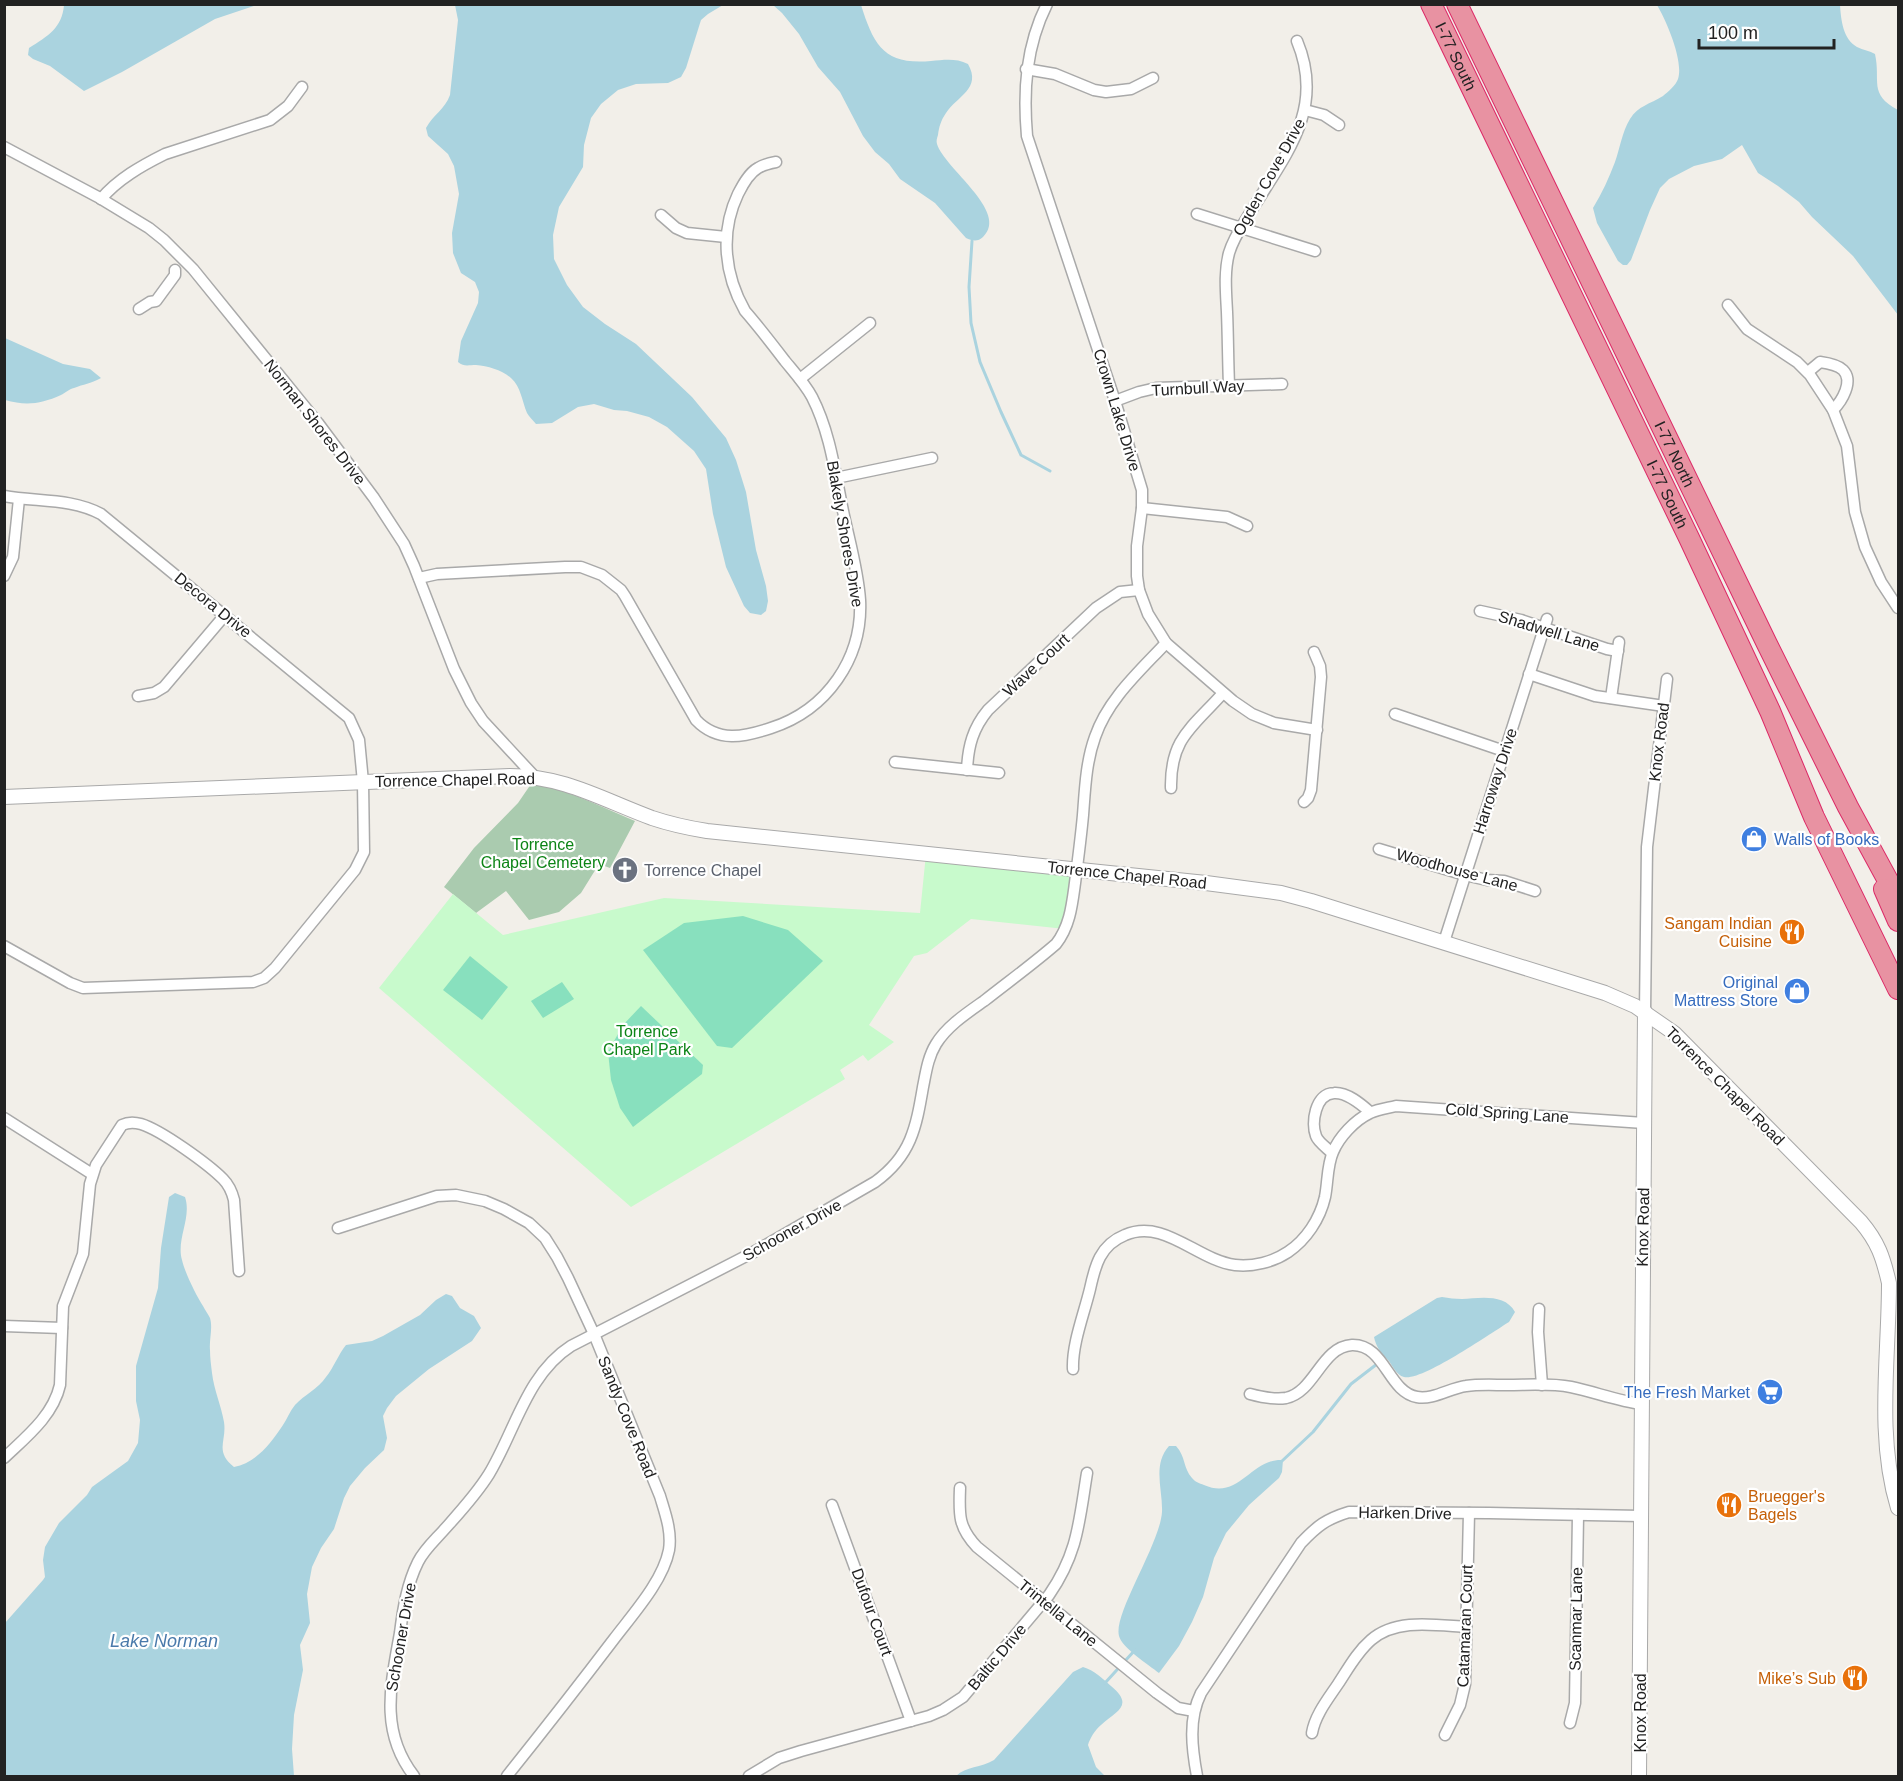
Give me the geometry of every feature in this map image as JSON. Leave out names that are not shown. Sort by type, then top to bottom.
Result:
[{"type":"highway","name":"I-77 South","points":[[1431,4],[1684,528],[1770,711],[1814,818],[1899,988]]},
{"type":"highway","name":"I-77 North","points":[[1457,4],[1767,644],[1848,807],[1899,899]]},
{"type":"highway","points":[[1770,711],[1825,812],[1899,963]]},
{"type":"highway","points":[[1848,807],[1899,921]]},
{"type":"street","name":"Crown Lake Drive","points":[[1046,5],[1032,40],[1026,69],[1024,109],[1027,136],[1115,400],[1142,490],[1143,508],[1136,558],[1138,590],[1148,614],[1166,643],[1233,701],[1262,719],[1283,726],[1317,730]]},
{"type":"street","name":"Ogden Cove Drive","points":[[1229,385],[1225,274],[1229,253],[1240,228],[1293,141],[1305,110],[1308,93],[1307,77],[1303,54],[1297,40]]},
{"type":"street","points":[[1026,69],[1055,74],[1094,90],[1106,92],[1131,89],[1153,78]]},
{"type":"street","points":[[101,199],[122,179],[165,154],[270,120],[288,106],[302,87]]},
{"type":"street","points":[[1305,110],[1324,115],[1339,125]]},
{"type":"street","name":"Norman Shores Drive","points":[[4,147],[101,199],[149,228],[184,259],[312,416],[374,498],[404,544],[454,669],[471,703],[483,721],[534,776]]},
{"type":"street","name":"Blakely Shores Drive","points":[[419,578],[437,574],[565,567],[581,567],[595,571],[612,581],[625,596],[696,720],[711,732],[724,736],[751,735],[789,721],[823,697],[840,677],[853,651],[860,614],[860,598],[827,436],[810,394],[745,311],[739,300],[728,265],[726,237],[731,210],[747,179],[756,169],[776,162]]},
{"type":"street","points":[[1197,214],[1315,251]]},
{"type":"street","points":[[661,215],[676,228],[687,233],[726,237]]},
{"type":"street","points":[[138,309],[156,301],[184,259]]},
{"type":"street","points":[[1728,305],[1747,329],[1797,362],[1808,372],[1833,410],[1847,446],[1855,512],[1865,547],[1881,582],[1899,608]]},
{"type":"street","points":[[800,379],[870,323]]},
{"type":"street","points":[[1808,372],[1820,362],[1840,368],[1845,372],[1847,378],[1844,397],[1833,410]]},
{"type":"street","name":"Turnbull Way","points":[[1115,400],[1156,388],[1282,384]]},
{"type":"street","points":[[836,478],[932,458]]},
{"type":"street","name":"Decora Drive","points":[[4,496],[71,503],[101,514],[349,718],[359,740],[363,782],[364,852],[360,864],[275,968],[259,980],[247,983],[83,988],[4,946]]},
{"type":"street","points":[[4,576],[13,557],[19,499]]},
{"type":"street","points":[[1143,508],[1227,517],[1246,526]]},
{"type":"street","name":"Wave Court","points":[[967,770],[973,733],[988,710],[1096,608],[1120,592],[1138,590]]},
{"type":"street","name":"Shadwell Lane","points":[[1480,611],[1546,623],[1607,649],[1618,646],[1611,698]]},
{"type":"street","points":[[138,696],[154,693],[164,687],[225,615]]},
{"type":"street","name":"Harroway Drive","points":[[1444,942],[1546,623]]},
{"type":"street","name":"Schooner Drive","points":[[414,1776],[397,1747],[390,1714],[389,1692],[410,1580],[418,1561],[426,1550],[488,1475],[545,1369],[561,1352],[752,1253],[875,1182],[893,1168],[910,1142],[918,1116],[927,1066],[938,1041],[961,1018],[1056,944],[1068,922],[1077,869],[1086,774],[1095,736],[1111,705],[1126,685],[1166,643]]},
{"type":"street","points":[[1304,802],[1311,790],[1322,677],[1314,652]]},
{"type":"street","points":[[1529,674],[1579,692],[1664,706]]},
{"type":"street","name":"Knox Road","points":[[1639,1776],[1647,847],[1667,679]]},
{"type":"street","points":[[1171,788],[1172,767],[1178,745],[1190,727],[1223,693]]},
{"type":"street","points":[[1395,714],[1504,751]]},
{"type":"street","points":[[895,762],[999,773]]},
{"type":"street","name":"Torrence Chapel Road","points":[[4,797],[534,776],[575,787],[653,818],[707,831],[1077,869],[1281,893],[1605,993],[1630,1003],[1674,1034],[1861,1222],[1878,1246],[1889,1283],[1885,1426],[1893,1487],[1899,1508]]},
{"type":"street","name":"Woodhouse Lane","points":[[1379,849],[1479,879],[1504,882],[1535,891]]},
{"type":"street","points":[[1332,1153],[1316,1138],[1314,1125],[1317,1107],[1324,1097],[1333,1093],[1348,1096],[1361,1103],[1370,1112]]},
{"type":"street","name":"Cold Spring Lane","points":[[1073,1369],[1074,1349],[1094,1273],[1099,1257],[1106,1247],[1123,1235],[1138,1230],[1150,1230],[1209,1257],[1237,1265],[1258,1264],[1281,1257],[1300,1242],[1316,1220],[1325,1197],[1332,1153],[1340,1139],[1356,1122],[1370,1112],[1396,1106],[1644,1123]]},
{"type":"street","points":[[4,1118],[93,1174]]},
{"type":"street","points":[[4,1458],[54,1405],[60,1385],[65,1298],[83,1254],[88,1192],[96,1166],[118,1129],[127,1123],[140,1124],[155,1130],[224,1180],[229,1187],[236,1213],[238,1271]]},
{"type":"street","name":"Sandy Cove Road","points":[[338,1228],[437,1196],[456,1195],[485,1200],[522,1218],[545,1238],[557,1257],[594,1334],[660,1496],[670,1533],[669,1550],[663,1569],[635,1611],[507,1776]]},
{"type":"street","points":[[1539,1309],[1538,1332],[1542,1385]]},
{"type":"street","points":[[4,1326],[62,1328]]},
{"type":"street","points":[[1250,1394],[1270,1399],[1292,1396],[1306,1385],[1332,1354],[1351,1345],[1364,1348],[1373,1354],[1399,1388],[1417,1397],[1427,1397],[1466,1386],[1542,1385],[1569,1387],[1625,1402],[1642,1404]]},
{"type":"street","name":"Baltic Drive","points":[[749,1776],[779,1758],[911,1721],[944,1710],[963,1697],[1060,1580],[1075,1546],[1087,1473]]},
{"type":"street","name":"Trintella Lane","points":[[960,1488],[958,1513],[966,1533],[986,1555],[1157,1693],[1178,1708],[1194,1711]]},
{"type":"street","name":"Dufour Court","points":[[832,1504],[911,1721]]},
{"type":"street","name":"Harken Drive","points":[[1197,1776],[1193,1755],[1192,1726],[1194,1711],[1201,1693],[1301,1543],[1315,1528],[1329,1518],[1349,1512],[1641,1516]]},
{"type":"street","name":"Catamaran Court","points":[[1445,1735],[1457,1712],[1465,1684],[1469,1514]]},
{"type":"street","name":"Scanmar Lane","points":[[1570,1723],[1575,1703],[1578,1515]]},
{"type":"street","points":[[1312,1733],[1317,1717],[1356,1657],[1371,1640],[1381,1633],[1406,1625],[1466,1627]]},
{"type":"green space","name":"Torrence Chapel Cemetery","points":[[531,784],[571,794],[635,821],[610,868],[599,864],[581,893],[559,912],[529,920],[506,891],[476,913],[444,887],[474,848],[518,803]]},
{"type":"green space","name":"Torrence Chapel Park","points":[[926,854],[1077,870],[1065,929],[971,919],[927,953],[914,956],[869,1025],[894,1042],[868,1061],[863,1055],[840,1070],[845,1079],[631,1207],[379,988],[453,894],[503,935],[664,898],[920,913]]},
{"type":"green space","points":[[743,916],[788,930],[823,961],[732,1048],[717,1046],[643,950],[684,923]]},
{"type":"green space","points":[[470,956],[508,987],[482,1020],[443,990]]},
{"type":"green space","points":[[562,982],[574,999],[543,1018],[531,1001]]},
{"type":"green space","points":[[641,1006],[703,1065],[702,1074],[633,1127],[620,1108],[611,1080],[608,1052],[623,1025]]},
{"type":"water","points":[[64,5],[257,5],[215,19],[84,91],[50,66],[28,55],[29,48],[57,26]]},
{"type":"water","points":[[455,5],[723,5],[701,20],[681,77],[668,83],[636,84],[618,90],[601,104],[591,118],[584,145],[583,167],[559,207],[553,235],[554,259],[567,285],[583,307],[636,344],[692,397],[726,438],[746,492],[756,550],[766,586],[768,601],[766,611],[761,615],[750,613],[744,606],[726,567],[713,514],[706,469],[694,451],[667,427],[649,417],[594,404],[578,407],[552,423],[536,424],[527,413],[519,390],[511,378],[490,367],[464,365],[458,362],[461,341],[478,303],[479,292],[475,282],[461,273],[453,253],[452,233],[459,194],[454,166],[448,154],[428,136],[426,128],[450,95],[458,20]]},
{"type":"water","points":[[773,5],[861,5],[876,42],[892,56],[902,60],[950,60],[968,64],[972,73],[970,86],[944,116],[937,144],[942,154],[973,190],[988,215],[989,227],[983,237],[979,240],[966,238],[935,203],[900,179],[889,164],[875,152],[863,136],[840,92],[818,67],[799,34]]},
{"type":"water","points":[[1657,5],[1840,5],[1846,34],[1852,44],[1875,54],[1879,92],[1889,104],[1898,110],[1898,315],[1853,256],[1799,202],[1758,173],[1742,145],[1722,159],[1694,166],[1669,179],[1660,188],[1631,260],[1627,265],[1618,261],[1597,223],[1593,208],[1615,162],[1630,119],[1641,108],[1665,94],[1678,79],[1679,62],[1669,30]]},
{"type":"water","points":[[5,338],[63,364],[90,369],[101,378],[40,402],[20,403],[5,400]]},
{"type":"water","name":"Lake Norman","points":[[175,1193],[185,1197],[187,1205],[181,1244],[182,1260],[191,1284],[210,1318],[212,1373],[224,1422],[223,1451],[224,1456],[234,1467],[256,1457],[268,1445],[295,1405],[323,1381],[346,1345],[372,1341],[383,1336],[420,1315],[446,1294],[452,1296],[460,1308],[474,1316],[481,1328],[472,1341],[429,1369],[396,1396],[387,1408],[383,1416],[387,1438],[384,1450],[350,1486],[334,1529],[312,1567],[307,1594],[310,1623],[300,1645],[303,1670],[294,1715],[292,1749],[294,1776],[5,1776],[5,1623],[45,1577],[43,1560],[45,1547],[59,1523],[92,1487],[128,1461],[138,1443],[140,1420],[136,1401],[136,1366],[158,1288],[161,1248],[169,1197]]},
{"type":"water","points":[[1442,1297],[1498,1299],[1511,1306],[1515,1312],[1509,1322],[1440,1365],[1413,1377],[1401,1376],[1379,1350],[1374,1337]]},
{"type":"water","points":[[1169,1446],[1176,1446],[1179,1450],[1193,1479],[1200,1484],[1216,1488],[1227,1488],[1262,1465],[1283,1460],[1279,1478],[1249,1505],[1226,1533],[1214,1558],[1203,1597],[1192,1622],[1179,1646],[1159,1673],[1125,1646],[1119,1636],[1119,1626],[1129,1596],[1159,1526],[1162,1512],[1159,1478],[1161,1461]]},
{"type":"water","points":[[1083,1667],[1102,1678],[1122,1699],[1121,1708],[1097,1729],[1088,1745],[1096,1767],[1105,1776],[956,1776],[964,1770],[994,1760],[1073,1672]]},
{"type":"waterway","points":[[972,241],[969,287],[971,323],[980,362],[1021,455],[1050,471]]},
{"type":"waterway","points":[[1282,1461],[1313,1432],[1351,1384],[1377,1364]]},
{"type":"waterway","points":[[1105,1683],[1135,1650]]},
{"type":"place","name":"Walls of Books","points":[[1754,839]]},
{"type":"place","name":"Torrence Chapel","points":[[625,870]]},
{"type":"place","name":"Sangam Indian Cuisine","points":[[1792,932]]},
{"type":"place","name":"Original Mattress Store","points":[[1797,991]]},
{"type":"place","name":"The Fresh Market","points":[[1770,1392]]},
{"type":"place","name":"Bruegger's Bagels","points":[[1729,1505]]},
{"type":"place","name":"Mike’s Sub","points":[[1855,1678]]}]
